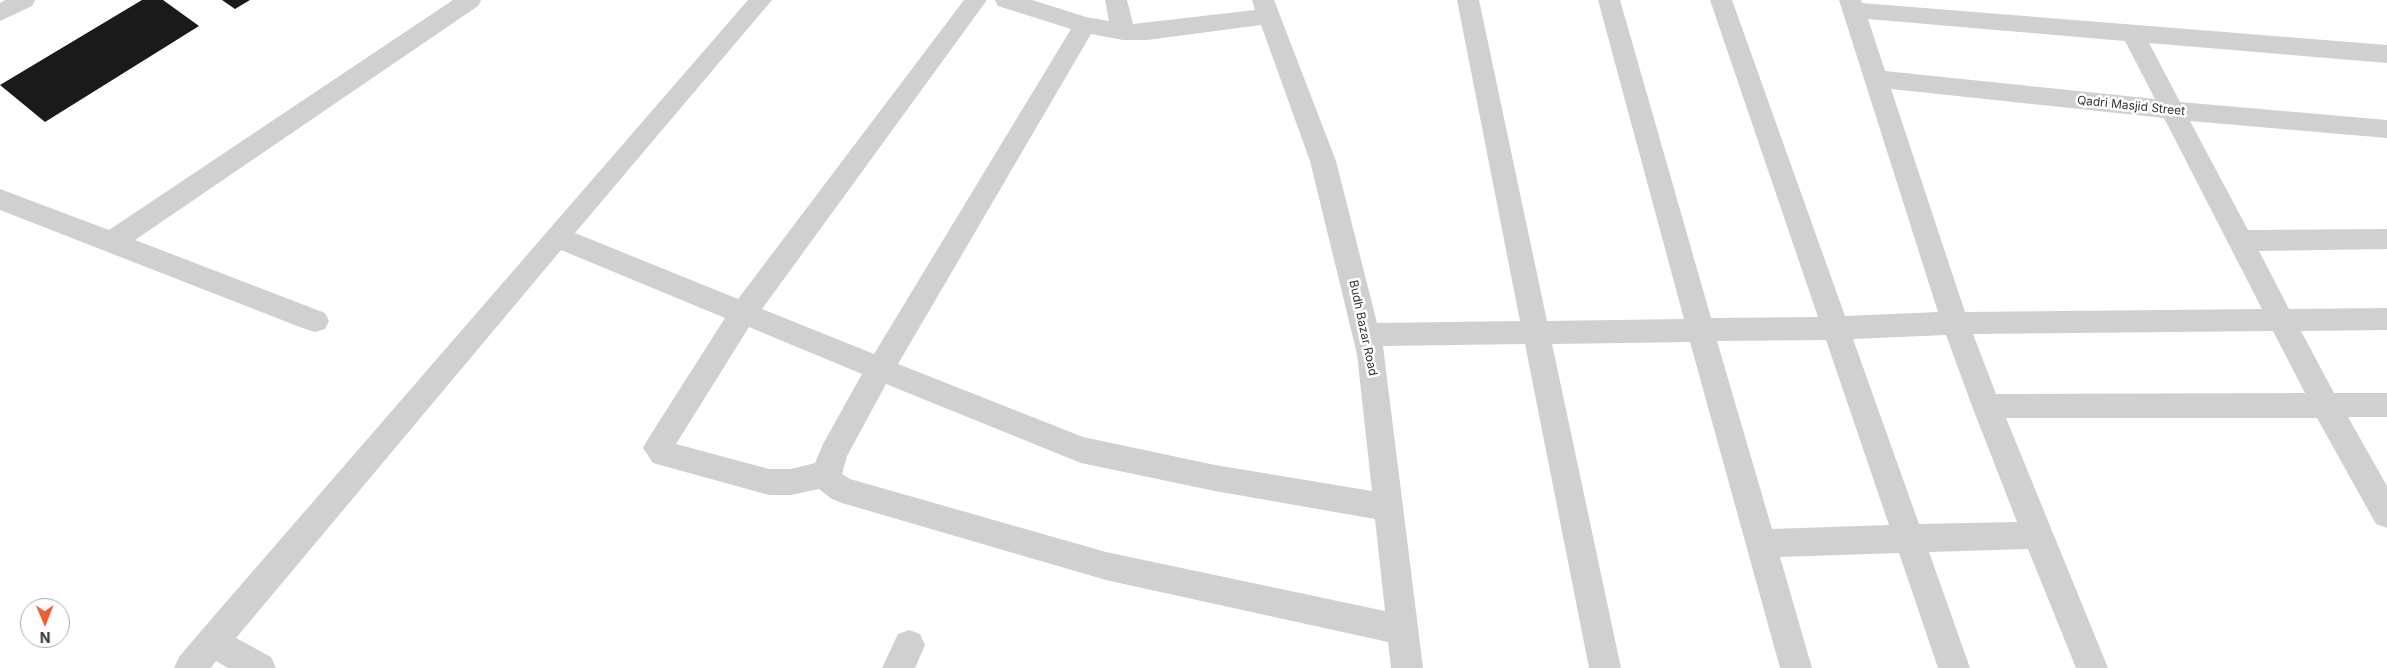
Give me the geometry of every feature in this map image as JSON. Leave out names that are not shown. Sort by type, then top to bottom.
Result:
[{"type":"street","points":[[0,13],[24,0]]},
{"type":"street","points":[[110,244],[470,0]]},
{"type":"street","points":[[190,668],[556,237],[761,0]]},
{"type":"street","points":[[828,474],[791,482],[769,482],[660,453],[658,448],[659,443],[743,313],[976,0]]},
{"type":"street","points":[[1006,0],[1085,25],[1123,32],[1147,32],[1266,8]]},
{"type":"street","points":[[1116,0],[1123,32]]},
{"type":"street","points":[[1468,0],[1605,668]]},
{"type":"street","points":[[1609,0],[1796,668]]},
{"type":"street","points":[[1721,0],[1837,328],[1954,668]]},
{"type":"street","points":[[2092,668],[2037,535],[1955,323],[1852,5],[2133,34],[2387,54]]},
{"type":"street","name":"Budh Bazar Road","points":[[1266,8],[1323,161],[1367,335],[1371,354],[1408,668]]},
{"type":"street","points":[[1085,25],[832,453],[828,474],[831,483],[842,490],[1106,566],[1403,630]]},
{"type":"street","points":[[2133,34],[2326,406],[2387,514]]},
{"type":"street","name":"Qadri Masjid Street","points":[[1876,79],[2387,130]]},
{"type":"street","points":[[0,199],[110,244],[315,321]]},
{"type":"street","points":[[556,237],[1081,450],[1215,478],[1389,508]]},
{"type":"street","points":[[2241,241],[2387,239]]},
{"type":"street","points":[[1367,335],[1837,328],[1955,323],[2387,319]]},
{"type":"street","points":[[1986,406],[2387,405]]},
{"type":"street","points":[[1762,543],[2037,535]]},
{"type":"street","points":[[212,642],[260,668]]},
{"type":"building","points":[[142,0],[163,0],[199,26],[45,122],[0,85]]},
{"type":"building","points":[[222,0],[250,0],[235,9]]}]
